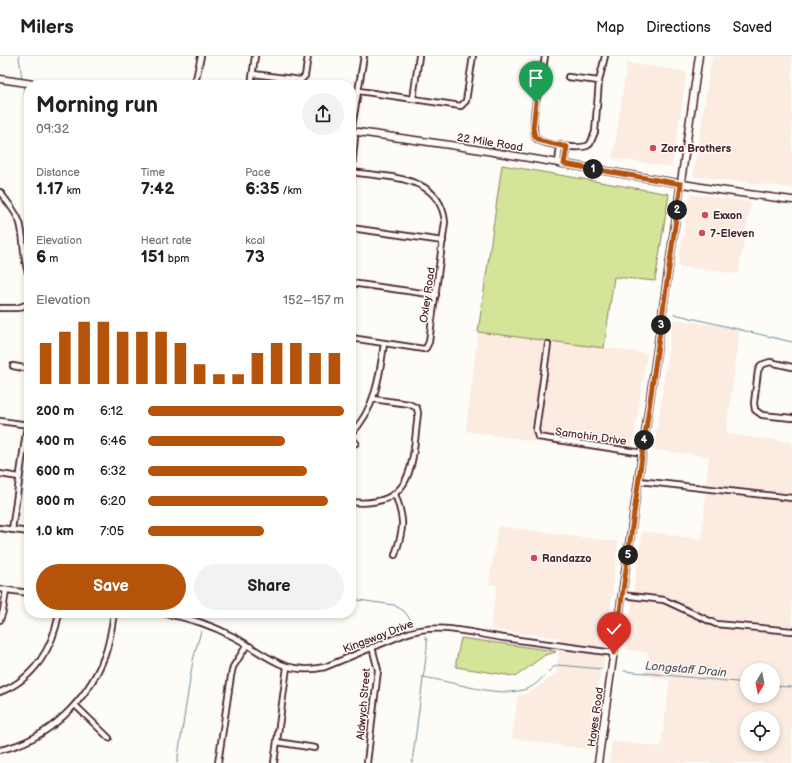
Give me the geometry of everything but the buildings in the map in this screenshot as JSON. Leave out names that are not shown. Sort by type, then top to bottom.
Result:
[{"type":"main road","name":"Hayes Road","points":[[598,763],[699,56]]},
{"type":"main road","points":[[0,79],[24,83]]},
{"type":"main road","name":"22 Mile Road","points":[[356,133],[792,200]]},
{"type":"street","points":[[196,79],[202,56]]},
{"type":"street","points":[[252,80],[255,56]]},
{"type":"street","points":[[253,74],[297,80],[303,79],[306,74],[308,56]]},
{"type":"street","points":[[356,106],[364,56]]},
{"type":"street","points":[[413,99],[419,56]]},
{"type":"street","points":[[359,91],[459,106],[464,105],[466,101],[473,56]]},
{"type":"street","points":[[544,56],[543,70],[533,123],[535,137],[541,141],[567,147],[582,147],[590,144],[595,132],[599,81],[605,56]]},
{"type":"street","points":[[568,77],[599,81]]},
{"type":"street","points":[[558,163],[560,145]]},
{"type":"street","points":[[564,164],[567,147]]},
{"type":"street","name":"Oxley Road","points":[[356,175],[408,180],[420,184],[428,189],[438,200],[445,222],[429,342],[426,348],[424,349],[384,343]]},
{"type":"street","points":[[0,192],[13,209],[20,223],[24,258]]},
{"type":"street","points":[[356,229],[443,241]]},
{"type":"street","points":[[356,284],[436,295]]},
{"type":"street","points":[[0,308],[13,308],[24,305]]},
{"type":"street","points":[[356,339],[384,343],[379,377],[373,399],[365,415],[356,427]]},
{"type":"street","name":"Samohin Drive","points":[[548,344],[536,430],[538,437],[643,453]]},
{"type":"street","points":[[792,367],[770,362],[761,365],[758,371],[754,405],[757,412],[762,415],[792,418]]},
{"type":"street","points":[[13,366],[24,368]]},
{"type":"street","points":[[356,502],[376,502],[395,494],[404,485],[411,468],[418,413],[417,408],[409,404],[373,399]]},
{"type":"street","points":[[0,421],[24,424]]},
{"type":"street","points":[[12,530],[24,448]]},
{"type":"street","points":[[0,474],[19,477]]},
{"type":"street","points":[[639,480],[792,498]]},
{"type":"street","points":[[395,494],[402,513],[403,522],[403,533],[395,555]]},
{"type":"street","points":[[0,528],[24,531]]},
{"type":"street","points":[[0,589],[24,593]]},
{"type":"street","points":[[0,620],[6,590]]},
{"type":"street","points":[[622,595],[664,600],[716,624],[792,631]]},
{"type":"street","points":[[0,692],[20,681],[42,659],[54,635],[57,618]]},
{"type":"street","points":[[0,750],[22,742],[42,732],[75,705],[91,683],[102,661],[109,639],[113,618]]},
{"type":"street","name":"Kingsway Drive","points":[[182,618],[207,625],[235,638],[275,663],[287,667],[308,670],[325,667],[415,630],[445,628],[483,635],[614,653]]},
{"type":"street","points":[[218,763],[233,667],[246,645]]},
{"type":"street","name":"Aldwych Street","points":[[367,763],[378,670],[372,647]]},
{"type":"street","points":[[274,763],[287,667]]},
{"type":"street","points":[[75,705],[109,738]]},
{"type":"street","points":[[277,742],[315,748]]},
{"type":"shaded area","points":[[712,56],[792,56],[792,188],[693,176]]},
{"type":"shaded area","points":[[627,63],[687,72],[672,167],[613,158]]},
{"type":"shaded area","points":[[690,194],[751,202],[738,274],[678,266]]},
{"type":"shaded area","points":[[673,319],[740,329],[726,434],[792,442],[792,763],[609,763],[612,741],[661,747],[670,680],[647,676],[649,653],[626,649],[642,531],[702,539],[709,456],[654,450]]},
{"type":"shaded area","points":[[478,332],[647,353],[631,456],[466,431]]},
{"type":"shaded area","points":[[498,526],[618,542],[603,667],[599,679],[589,750],[512,738],[518,696],[529,693],[556,674],[561,638],[490,629],[497,585],[489,584]]},
{"type":"green space","points":[[502,165],[669,194],[655,281],[614,277],[604,348],[478,332]]},
{"type":"green space","points":[[461,638],[556,652],[545,655],[518,675],[513,676],[456,667]]},
{"type":"waterway","points":[[19,56],[22,79]]},
{"type":"waterway","points":[[23,86],[24,91]]},
{"type":"waterway","points":[[674,314],[792,342]]},
{"type":"waterway","points":[[356,600],[394,605],[404,611],[413,623]]},
{"type":"waterway","points":[[177,763],[193,660],[201,631]]},
{"type":"waterway","points":[[412,763],[427,649],[427,640],[425,637]]},
{"type":"waterway","name":"Longstaff Drain","points":[[422,677],[491,691],[505,692],[518,691],[533,686],[558,665],[602,669]]},
{"type":"waterway","name":"Longstaff Drain","points":[[624,671],[740,682]]},
{"type":"waterway","name":"Longstaff Drain","points":[[780,686],[792,687]]},
{"type":"place","name":"Zora Brothers","points":[[653,148]]},
{"type":"place","name":"Exxon","points":[[705,215]]},
{"type":"place","name":"7-Eleven","points":[[702,233]]},
{"type":"place","name":"Randazzo","points":[[534,558]]},
{"type":"route","points":[[536,102],[533,123],[535,137],[541,141],[567,147],[564,164],[681,184],[614,653]]}]
